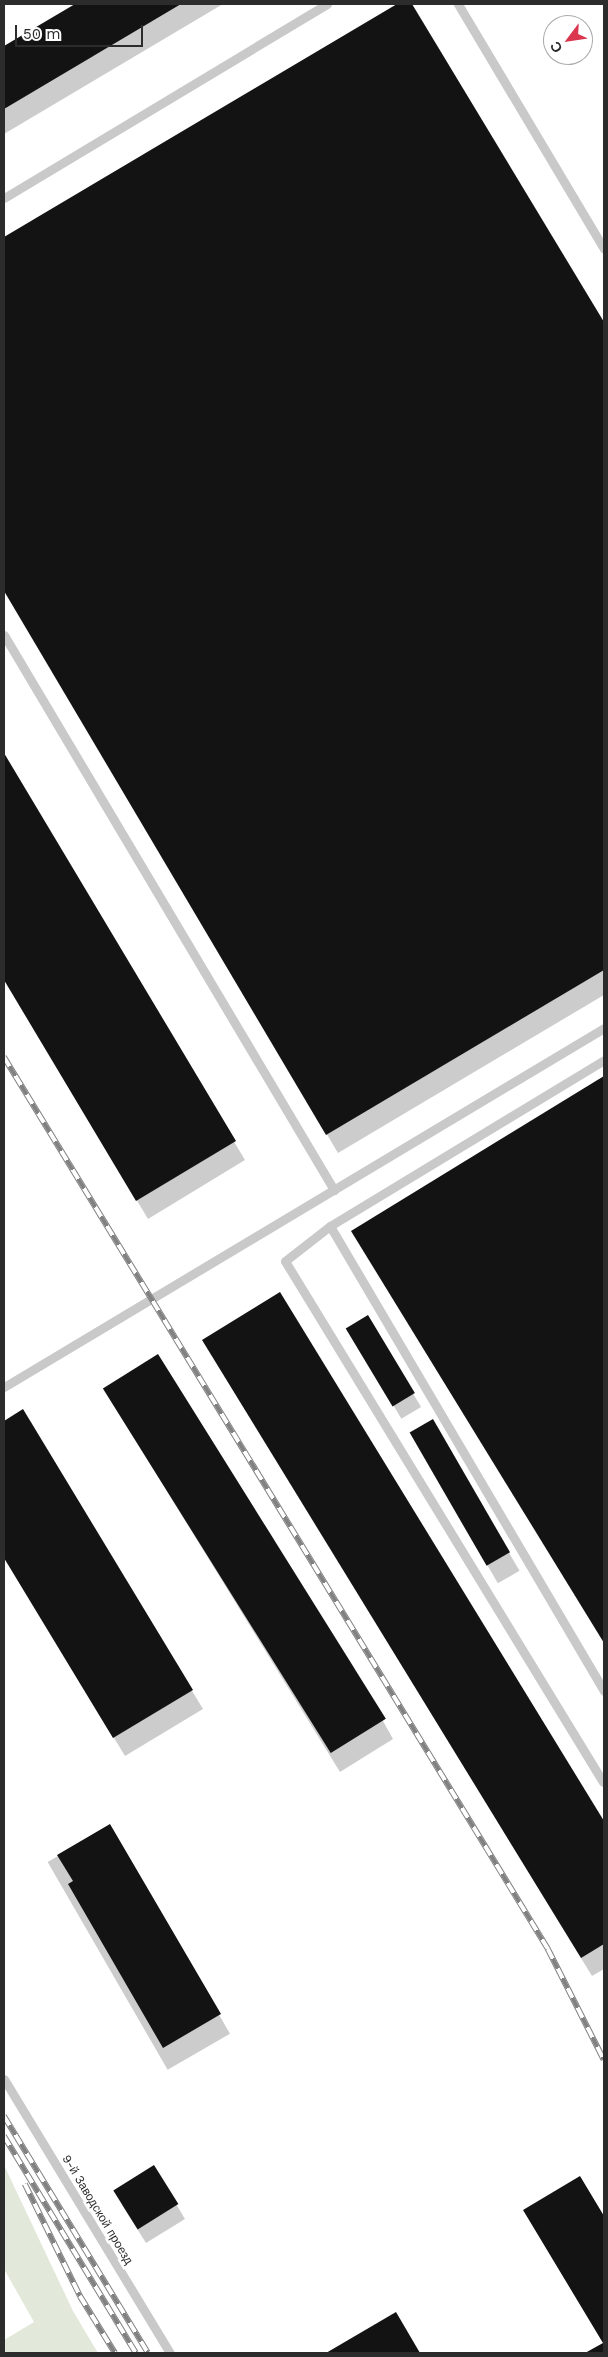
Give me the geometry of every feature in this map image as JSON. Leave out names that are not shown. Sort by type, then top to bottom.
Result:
[{"type":"lane","points":[[4,198],[327,4]]},
{"type":"lane","points":[[458,4],[604,249]]},
{"type":"lane","points":[[4,635],[334,1190]]},
{"type":"lane","points":[[4,1387],[604,1028]]},
{"type":"lane","points":[[604,1060],[330,1226],[285,1261],[604,1782]]},
{"type":"lane","points":[[330,1226],[604,1691]]},
{"type":"lane","name":"9-й Заводской проезд","points":[[4,2079],[170,2353]]},
{"type":"green space","points":[[4,2165],[73,2311],[98,2353],[4,2353],[4,2340],[34,2322],[4,2269]]},
{"type":"building","points":[[75,4],[181,4],[4,109],[4,46]]},
{"type":"building","points":[[397,4],[412,4],[604,322],[604,970],[326,1135],[4,591],[4,237]]},
{"type":"building","points":[[4,753],[236,1141],[136,1201],[4,980]]},
{"type":"building","points":[[604,1076],[604,1643],[351,1231]]},
{"type":"building","points":[[280,1292],[604,1821],[604,1944],[581,1958],[202,1340]]},
{"type":"building","points":[[368,1315],[415,1393],[393,1406],[346,1328]]},
{"type":"building","points":[[158,1354],[386,1719],[331,1753],[103,1388]]},
{"type":"building","points":[[23,1409],[193,1690],[113,1738],[4,1558],[4,1421]]},
{"type":"building","points":[[433,1419],[510,1552],[487,1566],[410,1432]]},
{"type":"building","points":[[110,1824],[221,2014],[163,2048],[68,1884],[73,1881],[57,1855]]},
{"type":"building","points":[[154,2165],[178,2204],[138,2229],[113,2190]]},
{"type":"building","points":[[580,2176],[604,2216],[604,2353],[585,2353],[603,2343],[523,2210]]},
{"type":"building","points":[[396,2312],[420,2353],[326,2353]]},
{"type":"railway","points":[[4,1057],[548,1949],[604,2060]]},
{"type":"railway","points":[[4,2116],[148,2353]]},
{"type":"railway","points":[[4,2136],[136,2353]]},
{"type":"railway","points":[[25,2184],[80,2296],[115,2353]]}]
